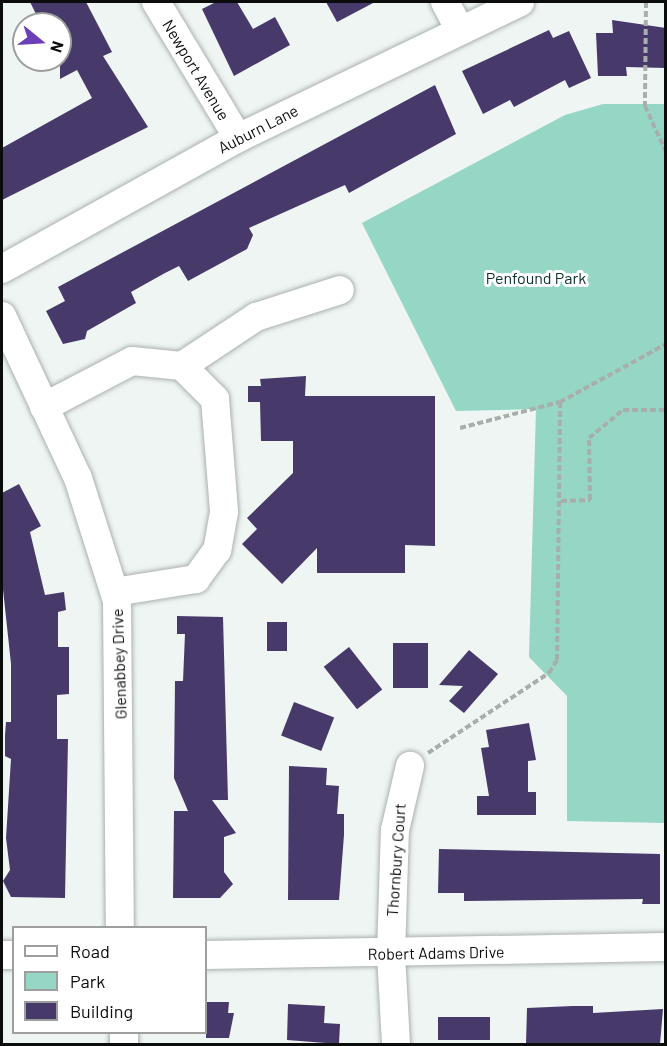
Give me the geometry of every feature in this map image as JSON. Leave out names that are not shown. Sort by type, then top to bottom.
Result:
[{"type":"street","name":"Newport Avenue","points":[[156,2],[238,138]]},
{"type":"street","points":[[445,2],[459,28]]},
{"type":"street","name":"Auburn Lane","points":[[2,269],[238,138],[459,28],[520,2]]},
{"type":"street","points":[[44,407],[132,362],[182,366],[256,317],[340,290]]},
{"type":"street","name":"Glenabbey Drive","points":[[2,316],[78,478],[115,592],[122,639],[120,926]]},
{"type":"street","points":[[115,592],[196,579],[217,550],[224,512],[215,399],[182,366]]},
{"type":"street","name":"Thornbury Court","points":[[396,1044],[391,955],[395,830],[410,766]]},
{"type":"street","name":"Robert Adams Drive","points":[[207,955],[391,955],[666,947]]},
{"type":"path","points":[[646,2],[645,106],[666,152]]},
{"type":"path","points":[[460,428],[560,402],[666,344]]},
{"type":"path","points":[[410,766],[549,673],[557,660],[561,501],[560,402]]},
{"type":"path","points":[[561,501],[590,500],[589,438],[623,410],[666,410]]},
{"type":"green space","name":"Penfound Park","points":[[603,104],[665,104],[665,823],[567,821],[567,696],[529,657],[536,409],[456,411],[362,223],[565,115]]},
{"type":"building","points":[[30,2],[86,2],[112,52],[103,56],[148,127],[2,200],[2,148],[92,98],[77,70],[60,79],[60,72],[72,72],[72,12],[35,12]]},
{"type":"building","points":[[216,2],[237,2],[253,29],[275,17],[290,45],[234,76],[202,9]]},
{"type":"building","points":[[326,2],[375,2],[337,22]]},
{"type":"building","points":[[612,20],[666,28],[666,68],[626,67],[627,76],[598,76],[596,33],[613,33]]},
{"type":"building","points":[[549,30],[553,38],[569,31],[591,78],[569,88],[565,80],[514,107],[510,100],[483,114],[462,71]]},
{"type":"building","points":[[435,85],[456,134],[349,193],[345,185],[249,228],[253,235],[247,249],[188,281],[179,266],[165,273],[131,292],[136,303],[87,331],[85,339],[63,344],[46,311],[65,301],[58,287]]},
{"type":"building","points":[[306,376],[305,396],[435,396],[435,546],[405,545],[405,573],[317,573],[317,548],[282,584],[242,544],[257,529],[247,518],[293,473],[293,441],[261,441],[260,402],[248,402],[248,386],[261,386],[260,379]]},
{"type":"building","points":[[19,484],[41,526],[30,532],[45,595],[64,592],[66,610],[58,612],[58,647],[69,647],[69,694],[57,695],[57,739],[68,739],[65,898],[11,897],[3,881],[10,870],[6,838],[11,759],[5,756],[5,735],[6,722],[11,722],[11,664],[2,580],[2,493]]},
{"type":"building","points":[[177,616],[223,617],[228,800],[212,800],[236,833],[224,837],[224,872],[233,884],[220,898],[173,898],[174,811],[188,811],[174,778],[175,681],[183,681],[185,634],[177,634]]},
{"type":"building","points":[[267,622],[287,622],[287,651],[267,651]]},
{"type":"building","points":[[393,643],[428,643],[428,688],[393,688]]},
{"type":"building","points":[[349,647],[382,690],[357,709],[324,667]]},
{"type":"building","points":[[469,650],[498,674],[464,713],[449,701],[463,686],[439,685]]},
{"type":"building","points":[[294,702],[334,717],[321,751],[281,736]]},
{"type":"building","points":[[529,723],[536,760],[528,761],[528,792],[536,792],[536,815],[477,815],[477,796],[489,796],[481,748],[489,747],[486,730]]},
{"type":"building","points":[[289,766],[327,768],[326,785],[339,786],[337,814],[344,814],[344,835],[339,900],[288,900]]},
{"type":"building","points":[[439,849],[660,854],[660,904],[642,904],[643,899],[464,901],[464,893],[438,893]]},
{"type":"building","points":[[207,1002],[229,1002],[228,1013],[234,1013],[229,1038],[206,1038]]},
{"type":"building","points":[[288,1004],[325,1006],[324,1023],[340,1024],[339,1044],[287,1040]]},
{"type":"building","points":[[593,1006],[593,1013],[663,1009],[660,1044],[526,1044],[527,1008]]},
{"type":"building","points":[[438,1017],[490,1017],[490,1040],[438,1040]]}]
